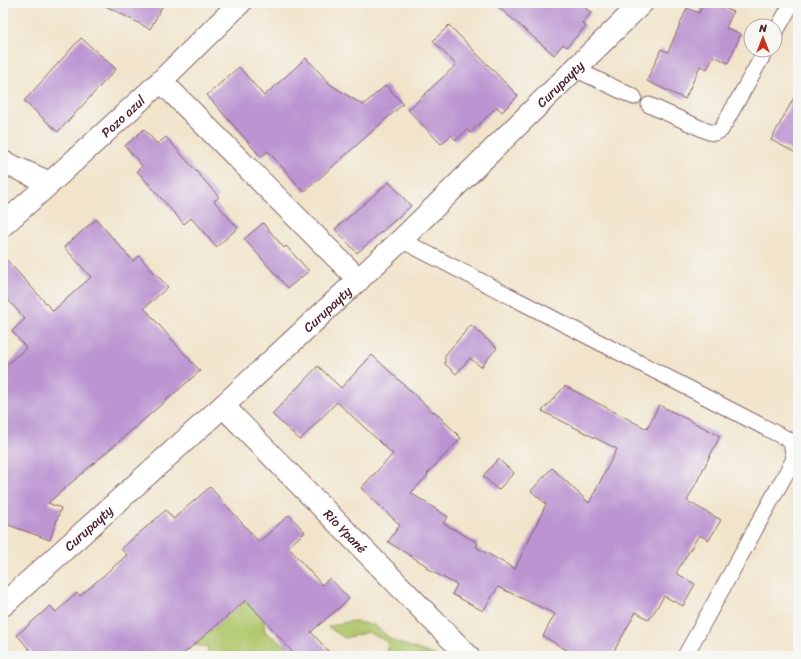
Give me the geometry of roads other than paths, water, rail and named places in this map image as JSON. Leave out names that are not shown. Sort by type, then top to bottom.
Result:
[{"type":"street","name":"Pozo azul","points":[[3,225],[161,81],[240,3]]},
{"type":"street","name":"Curupayty","points":[[3,605],[223,406],[359,280],[642,3]]},
{"type":"street","points":[[161,81],[359,280]]},
{"type":"street","points":[[3,162],[50,183]]},
{"type":"street","name":"Rio Ypané","points":[[223,406],[468,656]]},
{"type":"lane","points":[[783,19],[792,3]]},
{"type":"lane","points":[[649,105],[709,132],[715,133],[721,130],[762,58]]},
{"type":"lane","points":[[575,69],[634,97]]},
{"type":"lane","points":[[401,240],[792,442],[794,459],[685,656]]}]
